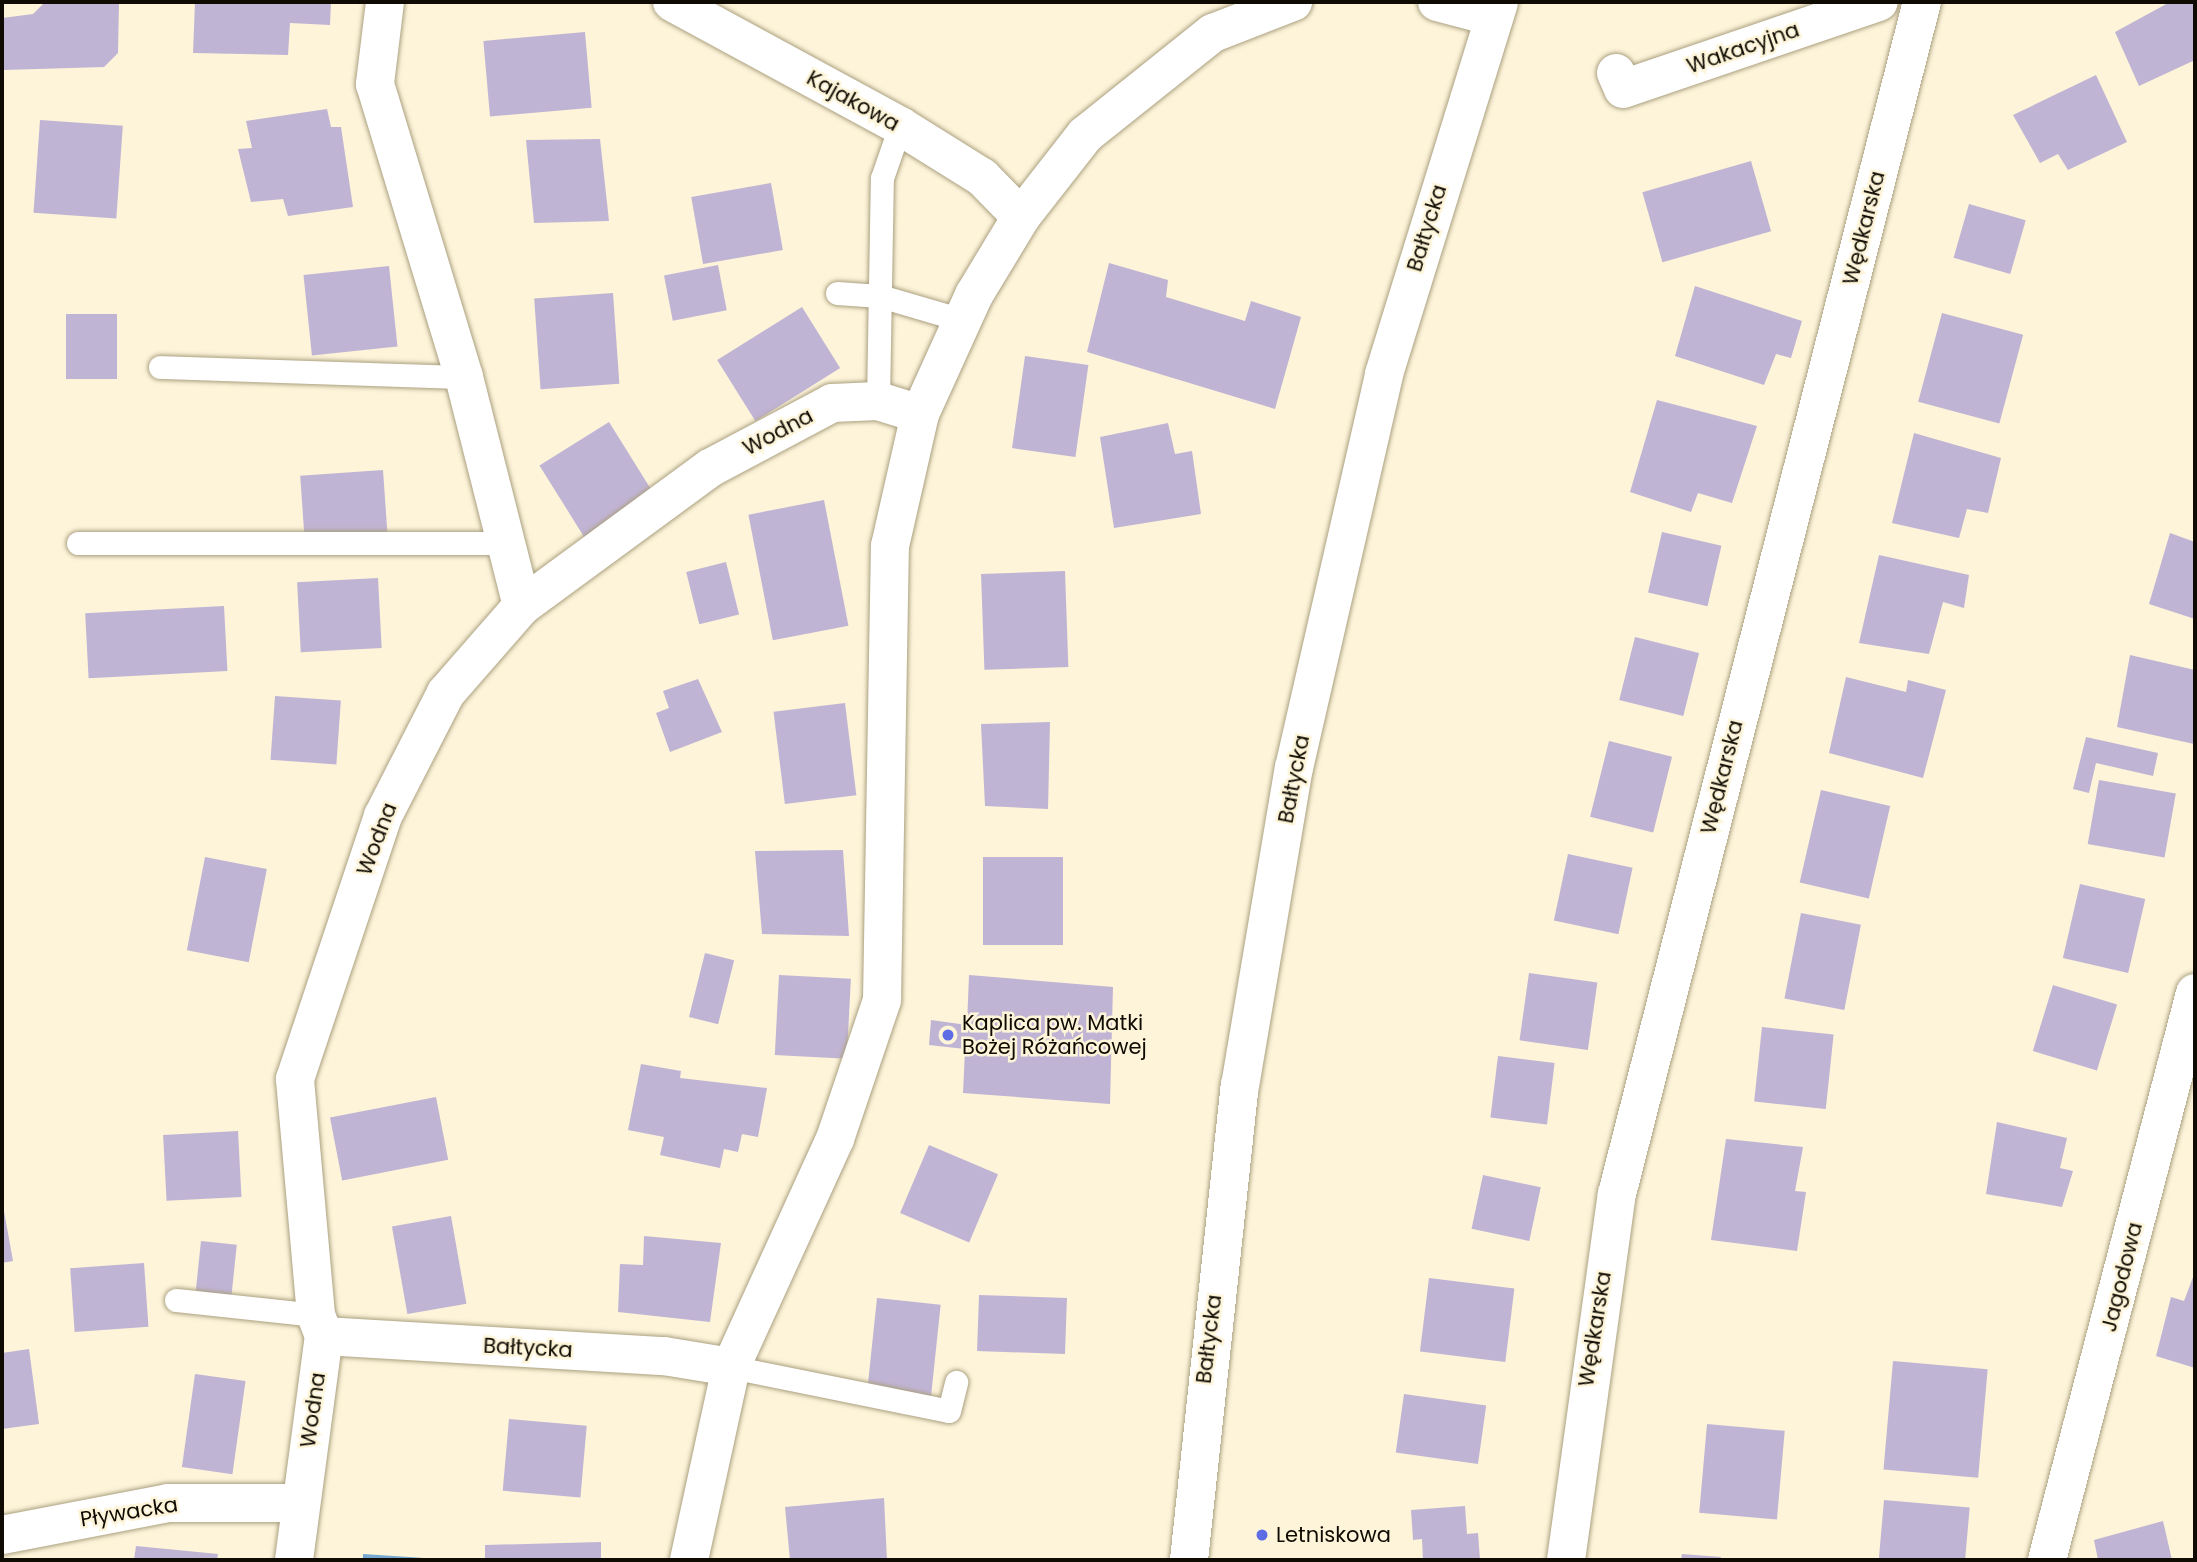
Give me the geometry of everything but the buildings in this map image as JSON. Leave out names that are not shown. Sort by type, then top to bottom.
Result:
[{"type":"street","points":[[385,2],[375,84],[464,377],[522,607]]},
{"type":"street","name":"Kajakowa","points":[[672,2],[900,126],[982,177],[1021,217]]},
{"type":"street","points":[[689,1560],[731,1367],[835,1139],[882,1000],[890,546],[920,414],[962,320],[1021,217],[1085,135],[1213,33],[1293,2]]},
{"type":"street","name":"Bałtycka","points":[[1189,1560],[1240,1086],[1294,768],[1384,374],[1497,9],[1437,2]]},
{"type":"street","name":"Wakacyjna","points":[[1616,73],[1623,89],[1879,2]]},
{"type":"street","name":"Wędkarska","points":[[1566,1560],[1617,1195],[1922,2]]},
{"type":"street","name":"Wodna","points":[[293,1560],[320,1325],[295,1079],[383,816],[446,693],[522,607],[710,468],[832,403],[878,401],[920,414]]},
{"type":"street","name":"Jagodowa","points":[[2048,1560],[2195,993]]},
{"type":"street","name":"Bałtycka","points":[[320,1325],[664,1356],[731,1367]]},
{"type":"street","name":"Pływacka","points":[[2,1535],[168,1503],[300,1503]]},
{"type":"lane","points":[[878,401],[882,178],[900,126]]},
{"type":"lane","points":[[837,293],[880,296],[962,320]]},
{"type":"lane","points":[[160,367],[464,377]]},
{"type":"lane","points":[[78,542],[505,543]]},
{"type":"lane","points":[[176,1300],[320,1325]]},
{"type":"lane","points":[[731,1367],[949,1411],[956,1382]]},
{"type":"water","points":[[363,1554],[424,1558],[424,1560],[363,1560]]},
{"type":"place","name":"Kaplica pw. Matki Bożej Różańcowej","points":[[948,1035]]},
{"type":"place","name":"Letniskowa","points":[[1262,1535]]}]
